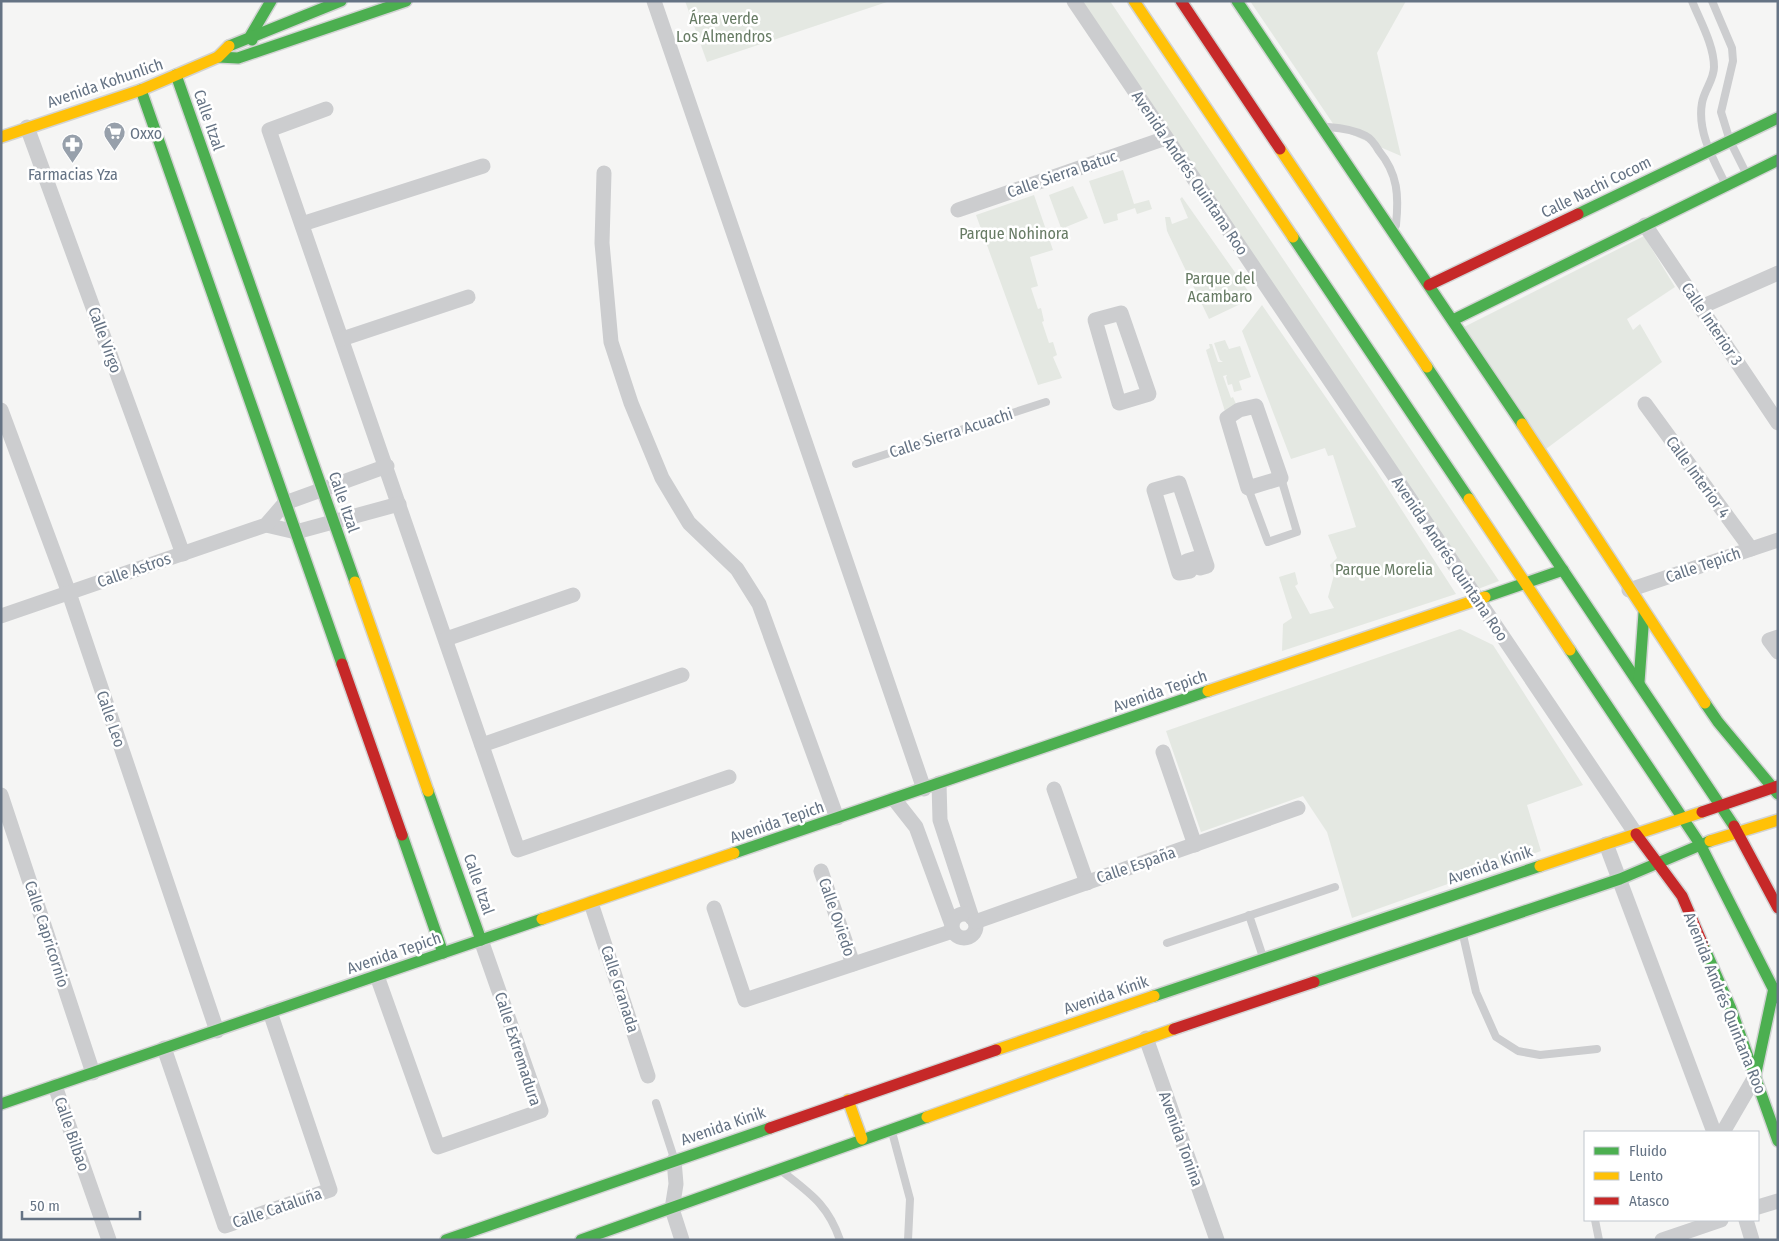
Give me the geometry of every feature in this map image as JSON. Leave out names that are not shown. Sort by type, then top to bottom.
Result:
[{"type":"street","points":[[256,52],[251,35],[271,1]]},
{"type":"street","name":"Avenida Kohunlich","points":[[218,58],[230,45],[251,35],[340,1]]},
{"type":"street","name":"Avenida Kohunlich","points":[[1,137],[141,90],[218,58],[238,58],[406,1]]},
{"type":"street","points":[[654,1],[924,789]]},
{"type":"street","name":"Avenida Andrés Quintana Roo","points":[[1074,1],[1477,600],[1655,862],[1682,896],[1731,1009],[1778,1141]]},
{"type":"street","points":[[1134,1],[1526,583],[1680,817],[1700,844],[1776,993],[1755,1077],[1724,1131]]},
{"type":"street","points":[[1181,1],[1721,804],[1778,908]]},
{"type":"street","points":[[1192,1],[1195,22]]},
{"type":"street","points":[[1237,1],[1395,234],[1644,613],[1718,722],[1776,789]]},
{"type":"street","name":"Calle Itzal","points":[[176,75],[481,940]]},
{"type":"street","points":[[141,90],[443,953]]},
{"type":"street","points":[[326,109],[269,130],[387,466],[518,850],[729,777]]},
{"type":"street","name":"Calle Nachi Cocom","points":[[1429,285],[1778,118]]},
{"type":"street","name":"Calle Virgo","points":[[27,127],[183,554]]},
{"type":"street","name":"Calle Sierra Batuc","points":[[958,210],[1166,138]]},
{"type":"street","points":[[1452,320],[1778,160]]},
{"type":"street","points":[[302,224],[483,166]]},
{"type":"street","points":[[604,172],[602,243],[611,342],[631,403],[662,478],[690,523],[737,569],[759,604],[837,818]]},
{"type":"street","name":"Calle Interior 3","points":[[1646,225],[1778,423]]},
{"type":"street","points":[[1701,307],[1778,274]]},
{"type":"street","points":[[342,339],[468,297]]},
{"type":"street","points":[[1121,313],[1150,394],[1119,403],[1095,320],[1121,313]]},
{"type":"street","name":"Calle Interior 4","points":[[1645,404],[1751,549]]},
{"type":"street","points":[[1248,488],[1227,418],[1239,410],[1256,406],[1281,478]]},
{"type":"street","name":"Calle Leo","points":[[1,410],[69,593],[217,1030]]},
{"type":"street","points":[[285,503],[387,466]]},
{"type":"street","points":[[1179,483],[1207,566],[1200,568],[1197,558],[1187,561],[1190,571],[1179,574],[1154,490],[1179,483]]},
{"type":"street","name":"Calle Astros","points":[[1,616],[266,525],[285,503]]},
{"type":"street","points":[[266,525],[296,532],[400,504]]},
{"type":"street","name":"Calle Tepich","points":[[1629,590],[1778,540]]},
{"type":"street","name":"Avenida Tepich","points":[[1,1104],[1563,570]]},
{"type":"street","points":[[446,639],[573,595]]},
{"type":"street","points":[[1640,682],[1644,613]]},
{"type":"street","points":[[482,745],[682,675]]},
{"type":"street","points":[[1163,752],[1195,845]]},
{"type":"street","points":[[939,783],[940,820],[974,920]]},
{"type":"street","points":[[1054,789],[1087,883]]},
{"type":"street","name":"Avenida Kinik","points":[[446,1240],[848,1100],[1263,959],[1289,955],[1680,817],[1776,789]]},
{"type":"street","name":"Calle Capricornio","points":[[1,795],[93,1073]]},
{"type":"street","points":[[894,799],[916,827],[952,928]]},
{"type":"street","name":"Calle España","points":[[714,908],[746,1000],[952,928],[958,937],[970,937],[975,930],[974,920],[1087,883],[1298,808]]},
{"type":"street","points":[[581,1240],[672,1209],[1299,981],[1463,931],[1620,879],[1655,862],[1700,844],[1778,820]]},
{"type":"street","points":[[1606,844],[1714,1131]]},
{"type":"street","name":"Calle Oviedo","points":[[821,871],[853,964]]},
{"type":"street","points":[[944,907],[968,900]]},
{"type":"street","name":"Calle Granada","points":[[591,902],[648,1076]]},
{"type":"street","name":"Calle Extremadura","points":[[377,976],[438,1147],[541,1111],[481,940]]},
{"type":"street","name":"Calle Cataluña","points":[[164,1048],[225,1226],[330,1190],[270,1012]]},
{"type":"street","name":"Avenida Tonina","points":[[1146,1038],[1217,1240]]},
{"type":"street","name":"Calle Bilbao","points":[[55,1086],[109,1240]]},
{"type":"street","points":[[848,1100],[862,1139]]},
{"type":"street","points":[[674,1160],[676,1184],[672,1209],[682,1240]]},
{"type":"street","points":[[1759,1208],[1778,1201]]},
{"type":"street","points":[[1662,1240],[1718,1221]]},
{"type":"street","points":[[1746,1221],[1752,1240]]},
{"type":"lane","points":[[1692,1],[1712,53],[1714,68],[1702,102],[1701,119],[1710,151],[1726,185]]},
{"type":"lane","points":[[1712,1],[1732,48],[1733,61],[1721,112],[1730,141],[1746,175]]},
{"type":"lane","points":[[1711,80],[1726,86]]},
{"type":"lane","points":[[1321,126],[1347,128],[1368,137],[1390,164],[1398,194],[1395,234]]},
{"type":"lane","name":"Calle Sierra Acuachi","points":[[856,464],[1046,402]]},
{"type":"lane","points":[[1281,478],[1297,532],[1268,542],[1248,488],[1281,478]]},
{"type":"lane","points":[[1168,943],[1335,886]]},
{"type":"lane","points":[[1249,915],[1263,959]]},
{"type":"lane","points":[[1463,931],[1476,992],[1496,1037],[1518,1050],[1540,1055],[1597,1049]]},
{"type":"lane","points":[[656,1103],[674,1160]]},
{"type":"lane","points":[[892,1128],[910,1200],[908,1240]]},
{"type":"lane","points":[[780,1169],[810,1193],[829,1212],[840,1240]]},
{"type":"lane","points":[[1595,1221],[1599,1240]]},
{"type":"green space","name":"Área verde Los Almendros","points":[[685,1],[890,1],[707,62]]},
{"type":"green space","points":[[1082,1],[1110,1],[1499,581],[1478,589]]},
{"type":"green space","points":[[1250,1],[1406,1],[1377,53],[1401,156],[1336,128]]},
{"type":"green space","points":[[1123,170],[1134,204],[1149,200],[1152,209],[1137,214],[1135,208],[1117,214],[1118,220],[1104,224],[1089,181]]},
{"type":"green space","points":[[1073,186],[1088,218],[1066,227],[1069,235],[1064,236],[1049,195]]},
{"type":"green space","name":"Parque Nohinora","points":[[1034,195],[1053,250],[1030,257],[1038,286],[1031,288],[1038,309],[1041,308],[1044,321],[1042,322],[1049,343],[1053,342],[1057,355],[1053,357],[1062,378],[1038,385],[976,215]]},
{"type":"green space","name":"Parque del Acambaro","points":[[1182,197],[1253,298],[1209,319],[1167,231],[1165,217],[1170,217],[1172,224],[1188,218],[1180,199]]},
{"type":"green space","points":[[1644,236],[1675,287],[1627,319],[1633,330],[1640,324],[1662,362],[1542,452],[1462,328]]},
{"type":"green space","name":"Parque Morelia","points":[[1262,305],[1376,470],[1456,594],[1282,651],[1283,624],[1292,618],[1279,577],[1295,572],[1298,584],[1295,586],[1310,614],[1334,608],[1328,597],[1334,575],[1330,565],[1337,558],[1328,535],[1356,527],[1333,455],[1328,456],[1325,448],[1291,459],[1242,331]]},
{"type":"green space","points":[[1225,340],[1229,349],[1240,346],[1251,377],[1239,381],[1242,390],[1234,392],[1232,384],[1228,385],[1227,375],[1223,376],[1231,398],[1233,397],[1236,404],[1227,418],[1206,350],[1210,348],[1209,344],[1212,344],[1218,362],[1223,362],[1220,360],[1214,343]]},
{"type":"green space","points":[[1460,629],[1493,645],[1583,785],[1527,805],[1541,851],[1352,918],[1327,832],[1303,796],[1201,832],[1166,731]]},
{"type":"traffic: fast","points":[[252,40],[251,35],[271,1]]},
{"type":"traffic: fast","points":[[229,46],[341,1]]},
{"type":"traffic: fast","points":[[218,57],[238,58],[406,1]]},
{"type":"traffic: fast","points":[[1237,1],[1522,424]]},
{"type":"traffic: fast","points":[[176,75],[355,582]]},
{"type":"traffic: fast","points":[[141,90],[342,664]]},
{"type":"traffic: fast","points":[[1578,214],[1778,118]]},
{"type":"traffic: fast","points":[[1453,320],[1778,160]]},
{"type":"traffic: fast","points":[[1293,237],[1469,499]]},
{"type":"traffic: fast","points":[[1427,367],[1734,826]]},
{"type":"traffic: fast","points":[[1485,597],[1563,570]]},
{"type":"traffic: fast","points":[[1639,682],[1644,613]]},
{"type":"traffic: fast","points":[[1570,650],[1700,844],[1778,998]]},
{"type":"traffic: fast","points":[[734,853],[1208,691]]},
{"type":"traffic: fast","points":[[1705,703],[1718,722],[1778,794]]},
{"type":"traffic: fast","points":[[428,791],[481,940]]},
{"type":"traffic: fast","points":[[402,835],[443,953]]},
{"type":"traffic: fast","points":[[1314,982],[1620,879],[1710,841]]},
{"type":"traffic: fast","points":[[1154,996],[1540,866]]},
{"type":"traffic: fast","points":[[1,1104],[542,919]]},
{"type":"traffic: fast","points":[[1703,945],[1731,1009],[1778,1141]]},
{"type":"traffic: fast","points":[[1755,1077],[1774,988]]},
{"type":"traffic: fast","points":[[581,1240],[927,1117]]},
{"type":"traffic: fast","points":[[446,1240],[770,1128]]},
{"type":"traffic: slow","points":[[1134,1],[1293,237]]},
{"type":"traffic: slow","points":[[1,137],[141,90],[218,57],[229,46]]},
{"type":"traffic: slow","points":[[1280,149],[1427,367]]},
{"type":"traffic: slow","points":[[1522,424],[1705,703]]},
{"type":"traffic: slow","points":[[1469,499],[1570,650]]},
{"type":"traffic: slow","points":[[355,582],[428,791]]},
{"type":"traffic: slow","points":[[1208,691],[1485,597]]},
{"type":"traffic: slow","points":[[1540,866],[1702,812]]},
{"type":"traffic: slow","points":[[1710,841],[1778,820]]},
{"type":"traffic: slow","points":[[542,919],[734,853]]},
{"type":"traffic: slow","points":[[996,1050],[1154,996]]},
{"type":"traffic: slow","points":[[927,1117],[1174,1029]]},
{"type":"traffic: slow","points":[[848,1100],[862,1139]]},
{"type":"traffic: jam","points":[[1181,1],[1280,149]]},
{"type":"traffic: jam","points":[[1429,285],[1578,214]]},
{"type":"traffic: jam","points":[[342,664],[402,835]]},
{"type":"traffic: jam","points":[[1702,812],[1778,786]]},
{"type":"traffic: jam","points":[[1734,826],[1778,908]]},
{"type":"traffic: jam","points":[[1636,834],[1682,896],[1703,945]]},
{"type":"traffic: jam","points":[[1174,1029],[1314,982]]},
{"type":"traffic: jam","points":[[770,1128],[996,1050]]},
{"type":"place","name":"Oxxo","points":[[114,152]]},
{"type":"place","name":"Farmacias Yza","points":[[73,164]]}]
